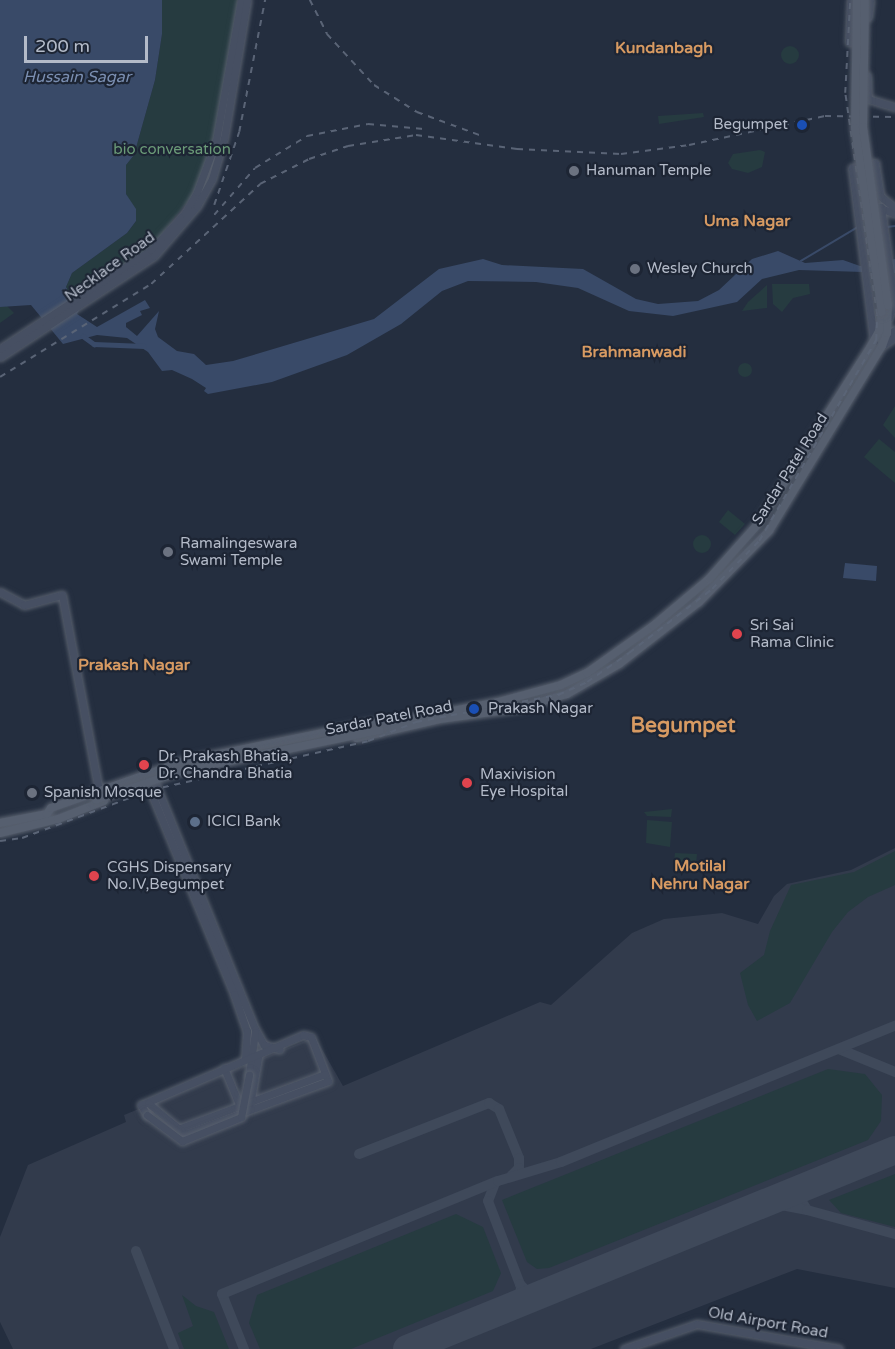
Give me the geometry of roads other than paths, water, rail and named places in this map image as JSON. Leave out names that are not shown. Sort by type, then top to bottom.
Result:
[{"type":"main road","points":[[859,0],[858,53],[865,95]]},
{"type":"main road","points":[[859,0],[855,128],[889,312]]},
{"type":"main road","points":[[868,0],[865,146],[889,312],[884,342]]},
{"type":"main road","name":"Sardar Patel Road","points":[[48,817],[51,808],[185,761],[277,740],[376,722],[381,726],[498,702],[565,684],[653,626],[709,579],[749,536],[874,341],[889,312]]},
{"type":"main road","name":"Sardar Patel Road","points":[[0,833],[188,774],[413,725],[520,708],[567,694],[619,664],[699,602],[769,531],[884,342]]},
{"type":"main road","points":[[48,817],[181,771],[381,726],[413,725]]},
{"type":"main road","points":[[185,761],[188,774]]},
{"type":"main road","points":[[133,791],[129,782],[146,774]]},
{"type":"main road","name":"Sardar Patel Road","points":[[0,823],[48,817]]},
{"type":"street","name":"Necklace Road","points":[[161,244],[184,213],[205,174],[225,102],[241,0]]},
{"type":"street","name":"Necklace Road","points":[[0,357],[161,244],[197,206],[212,179],[224,138],[247,0]]},
{"type":"street","points":[[851,0],[849,42],[866,42]]},
{"type":"street","points":[[868,0],[865,95],[895,107]]},
{"type":"street","points":[[874,341],[852,168],[875,163],[880,196],[893,210]]},
{"type":"street","points":[[881,207],[892,281],[889,312]]},
{"type":"street","points":[[859,220],[881,207],[893,210]]},
{"type":"street","points":[[884,342],[895,330]]},
{"type":"street","name":"Necklace Road","points":[[0,349],[30,335]]},
{"type":"street","points":[[884,342],[895,337]]},
{"type":"street","points":[[0,592],[24,605],[62,595],[99,791]]},
{"type":"street","points":[[152,785],[172,821],[209,906],[238,992]]},
{"type":"street","points":[[152,785],[164,824],[251,1025],[264,1045],[279,1049]]},
{"type":"street","points":[[164,824],[172,821]]},
{"type":"street","points":[[201,910],[209,906]]},
{"type":"street","points":[[178,1129],[237,1107],[247,1108],[250,1103],[251,1025]]},
{"type":"street","points":[[145,1104],[147,1115],[182,1141],[241,1117],[252,1059],[251,1025]]},
{"type":"street","points":[[309,1036],[328,1081],[185,1134],[145,1104],[224,1068],[309,1036]]},
{"type":"street","points":[[224,1068],[237,1107]]},
{"type":"street","points":[[250,1103],[325,1074]]},
{"type":"street","name":"Old Airport Road","points":[[624,1349],[697,1324],[839,1349]]},
{"type":"water","name":"Hussain Sagar","points":[[0,0],[162,0],[162,34],[155,80],[134,155],[126,165],[126,194],[136,209],[136,221],[127,233],[72,273],[66,287],[79,310],[77,314],[97,327],[145,300],[150,308],[140,311],[142,315],[126,323],[126,327],[137,336],[159,311],[155,329],[158,337],[177,351],[194,354],[206,365],[233,361],[374,319],[439,269],[483,259],[502,265],[583,269],[636,299],[658,304],[698,301],[719,290],[752,259],[778,251],[805,263],[843,260],[860,266],[895,259],[895,273],[799,270],[762,279],[737,302],[673,316],[629,311],[578,288],[536,282],[468,281],[442,291],[401,324],[347,355],[272,382],[208,394],[204,391],[206,388],[192,379],[172,370],[162,371],[148,352],[127,338],[97,335],[63,344],[31,305],[0,307]]},
{"type":"water","points":[[845,563],[877,566],[876,581],[843,578]]},
{"type":"waterway","points":[[887,227],[895,226]]},
{"type":"waterway","points":[[801,261],[858,227]]},
{"type":"waterway","points":[[83,336],[94,344],[144,346]]},
{"type":"railway","points":[[214,205],[239,132],[265,0]]},
{"type":"railway","points":[[310,0],[327,34],[374,85],[417,112],[482,136]]},
{"type":"railway","points":[[0,841],[22,838],[151,790],[368,741],[416,722],[558,695],[587,682],[629,653],[712,589],[759,541],[876,340],[877,315],[845,93],[850,0]]},
{"type":"railway","points":[[0,377],[151,284],[260,184],[309,159],[348,146],[416,135],[517,149],[621,154],[689,145],[825,116],[895,117]]},
{"type":"railway","points":[[214,215],[255,168],[307,136],[368,124],[424,129]]},
{"type":"place","name":"Begumpet","points":[[802,125]]},
{"type":"place","name":"Hanuman Temple","points":[[574,171]]},
{"type":"place","name":"Wesley Church","points":[[635,269]]},
{"type":"place","name":"Ramalingeswara Swami Temple","points":[[168,552]]},
{"type":"place","name":"Sri Sai Rama Clinic","points":[[737,634]]},
{"type":"place","name":"Prakash Nagar","points":[[474,709]]},
{"type":"place","name":"Dr. Prakash Bhatia, Dr. Chandra Bhatia","points":[[144,765]]},
{"type":"place","name":"Maxivision Eye Hospital","points":[[467,783]]},
{"type":"place","name":"Spanish Mosque","points":[[32,793]]},
{"type":"place","name":"ICICI Bank","points":[[195,822]]},
{"type":"place","name":"CGHS Dispensary No.IV,Begumpet","points":[[94,876]]},
{"type":"district","name":"Kundanbagh","points":[[664,48]]},
{"type":"district","name":"Uma Nagar","points":[[747,221]]},
{"type":"district","name":"Brahmanwadi","points":[[634,352]]},
{"type":"district","name":"Prakash Nagar","points":[[134,665]]},
{"type":"district","name":"Begumpet","points":[[683,726]]},
{"type":"district","name":"Motilal Nehru Nagar","points":[[700,875]]},
{"type":"park label","name":"bio conversation","points":[[172,150]]}]
